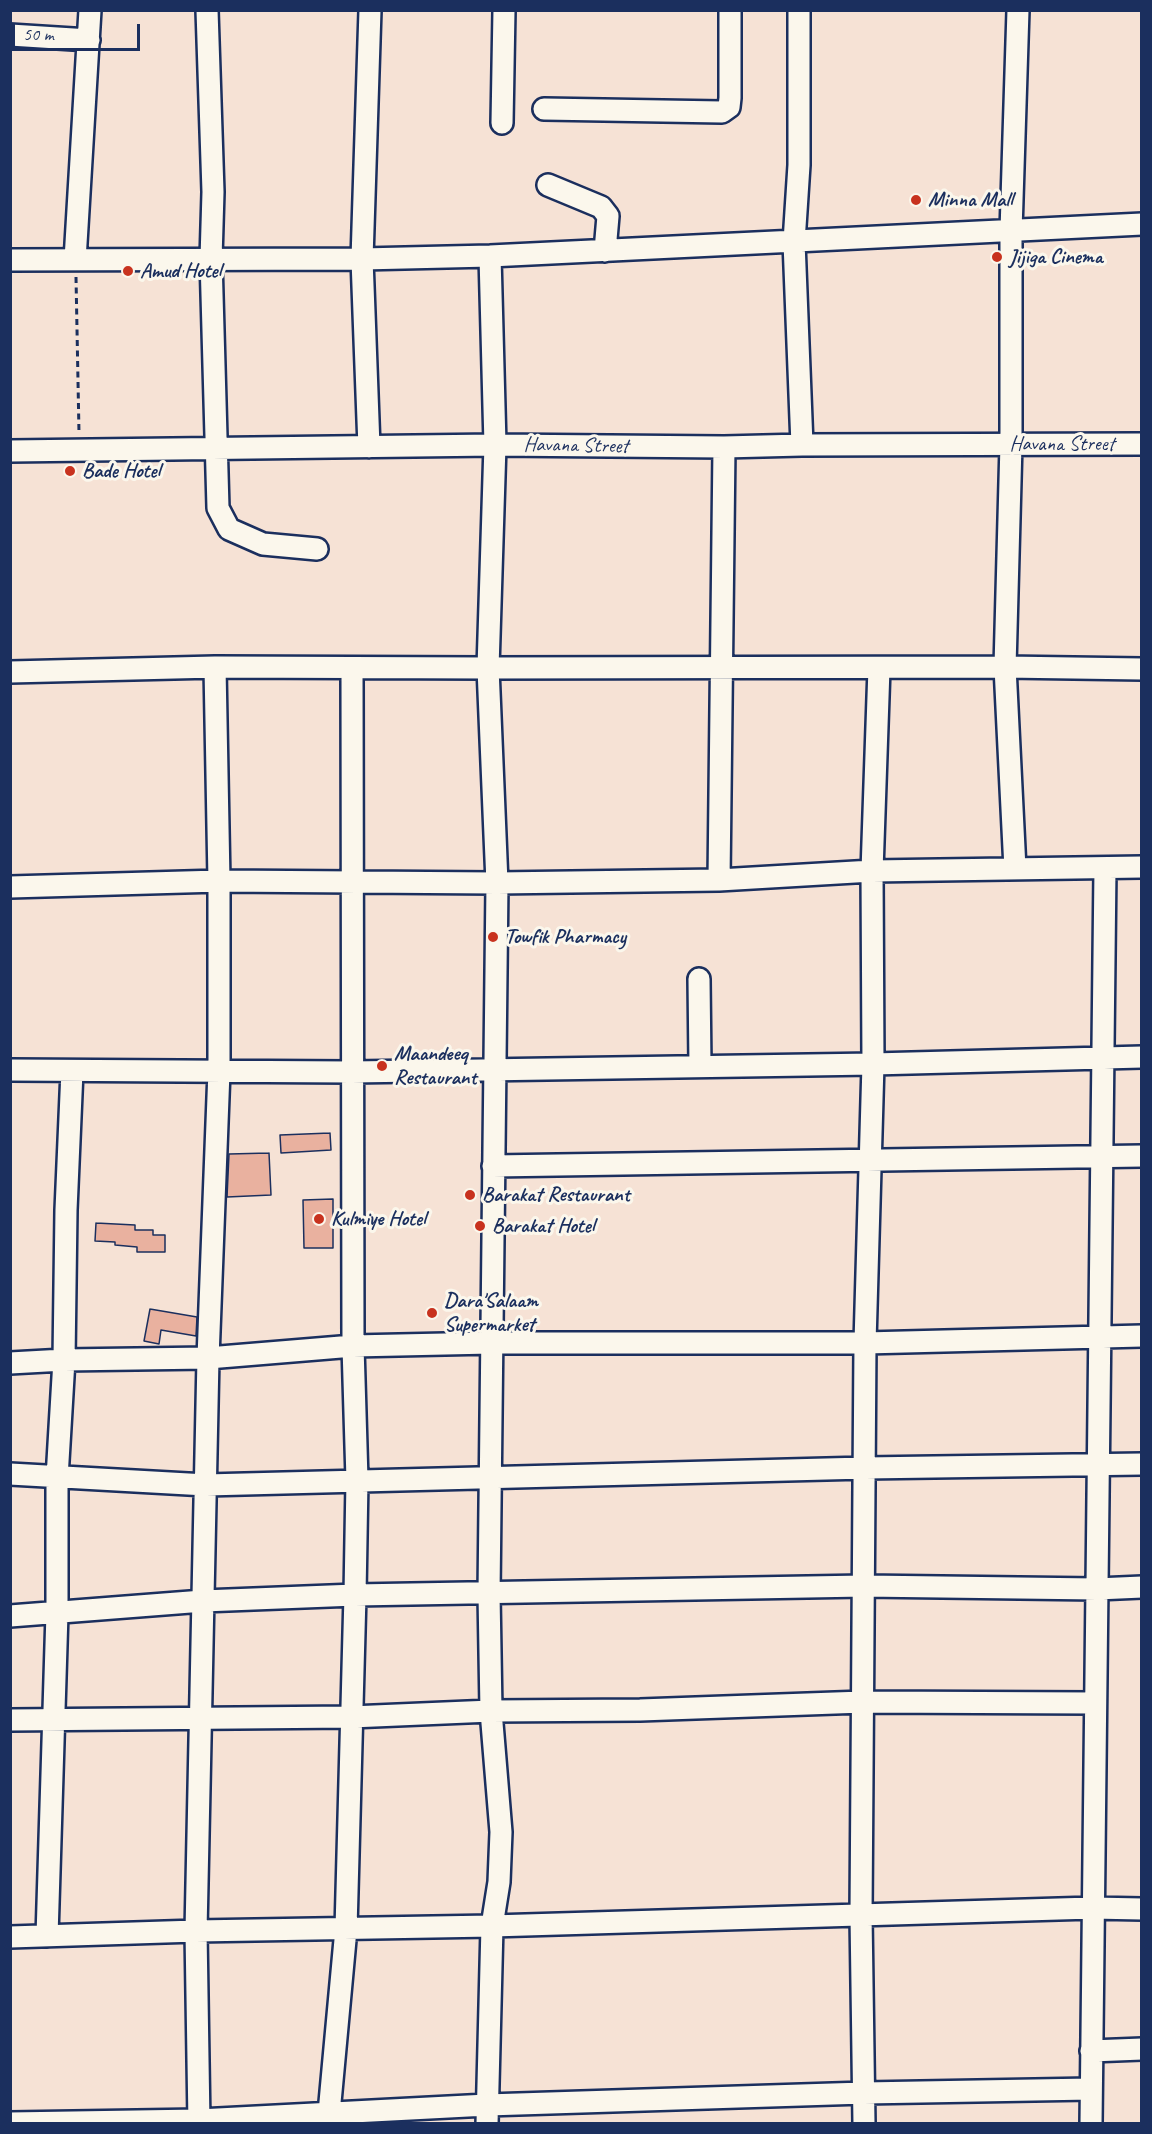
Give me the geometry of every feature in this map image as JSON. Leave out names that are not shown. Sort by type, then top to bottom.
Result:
[{"type":"street","points":[[75,260],[90,10]]},
{"type":"street","points":[[207,10],[213,192],[211,260],[218,508],[229,529],[263,544],[317,549]]},
{"type":"street","points":[[369,447],[362,259],[370,10]]},
{"type":"street","points":[[502,123],[504,10]]},
{"type":"street","points":[[544,109],[722,112],[729,107],[730,98],[730,10]]},
{"type":"street","points":[[799,10],[799,165],[794,242],[802,445]]},
{"type":"street","points":[[1015,869],[1005,667],[1011,444],[1011,231],[1018,10]]},
{"type":"street","points":[[10,34],[89,39]]},
{"type":"street","points":[[548,185],[601,207],[608,216],[605,251]]},
{"type":"street","points":[[10,260],[362,259],[490,256],[1142,224]]},
{"type":"street","points":[[487,2114],[492,1926],[499,1882],[501,1832],[491,1711],[489,1594],[497,883],[488,669],[495,445],[490,256]]},
{"type":"street","name":"Havana Street","points":[[10,451],[495,445],[724,447],[1142,444]]},
{"type":"street","points":[[719,880],[724,447]]},
{"type":"street","points":[[10,672],[215,666],[488,669],[1005,667],[1142,669]]},
{"type":"street","points":[[199,2122],[196,1931],[200,1720],[208,1358],[219,1071],[219,881],[215,666]]},
{"type":"street","points":[[328,2119],[346,1929],[357,1480],[353,1346],[352,668]]},
{"type":"street","points":[[864,2124],[861,1915],[865,1343],[873,1064],[872,871],[879,668]]},
{"type":"street","points":[[10,887],[219,881],[497,883],[719,880],[872,871],[1142,867]]},
{"type":"street","points":[[1091,2124],[1105,868]]},
{"type":"street","points":[[699,980],[700,1066]]},
{"type":"street","points":[[10,1070],[352,1072],[873,1064],[1142,1057]]},
{"type":"street","points":[[47,1936],[57,1613],[57,1478],[64,1360],[66,1210],[72,1071]]},
{"type":"street","points":[[493,1166],[1142,1156]]},
{"type":"street","points":[[10,1364],[64,1360],[208,1358],[353,1346],[491,1342],[865,1343],[1142,1336]]},
{"type":"street","points":[[10,1474],[206,1485],[865,1468],[1142,1464]]},
{"type":"street","points":[[10,1616],[203,1601],[355,1595],[864,1586],[1097,1589],[1142,1587]]},
{"type":"street","points":[[10,1720],[351,1717],[491,1711],[640,1710],[863,1702],[1095,1703]]},
{"type":"street","points":[[10,1937],[492,1926],[1092,1908],[1142,1909]]},
{"type":"street","points":[[1091,2051],[1142,2049]]},
{"type":"street","points":[[10,2124],[199,2122],[487,2114],[864,2093],[1091,2090]]},
{"type":"path","points":[[75,260],[79,451]]},
{"type":"building","points":[[330,1133],[331,1150],[281,1153],[280,1135]]},
{"type":"building","points":[[269,1153],[271,1195],[227,1197],[229,1154]]},
{"type":"building","points":[[333,1199],[333,1248],[304,1248],[303,1200]]},
{"type":"building","points":[[96,1223],[135,1225],[135,1230],[153,1230],[153,1235],[165,1235],[165,1252],[137,1252],[137,1247],[115,1245],[115,1242],[95,1241]]},
{"type":"building","points":[[150,1309],[197,1317],[196,1336],[161,1330],[159,1344],[144,1341]]},
{"type":"place","name":"Minna Mall","points":[[916,200]]},
{"type":"place","name":"Jijiga Cinema","points":[[997,257]]},
{"type":"place","name":"Amud Hotel","points":[[128,271]]},
{"type":"place","name":"Bade Hotel","points":[[70,471]]},
{"type":"place","name":"Towfik Pharmacy","points":[[493,937]]},
{"type":"place","name":"Maandeeq Restaurant","points":[[382,1066]]},
{"type":"place","name":"Barakat Restaurant","points":[[470,1195]]},
{"type":"place","name":"Kulmiye Hotel","points":[[319,1219]]},
{"type":"place","name":"Barakat Hotel","points":[[480,1226]]},
{"type":"place","name":"Dara'Salaam Supermarket","points":[[432,1313]]}]
